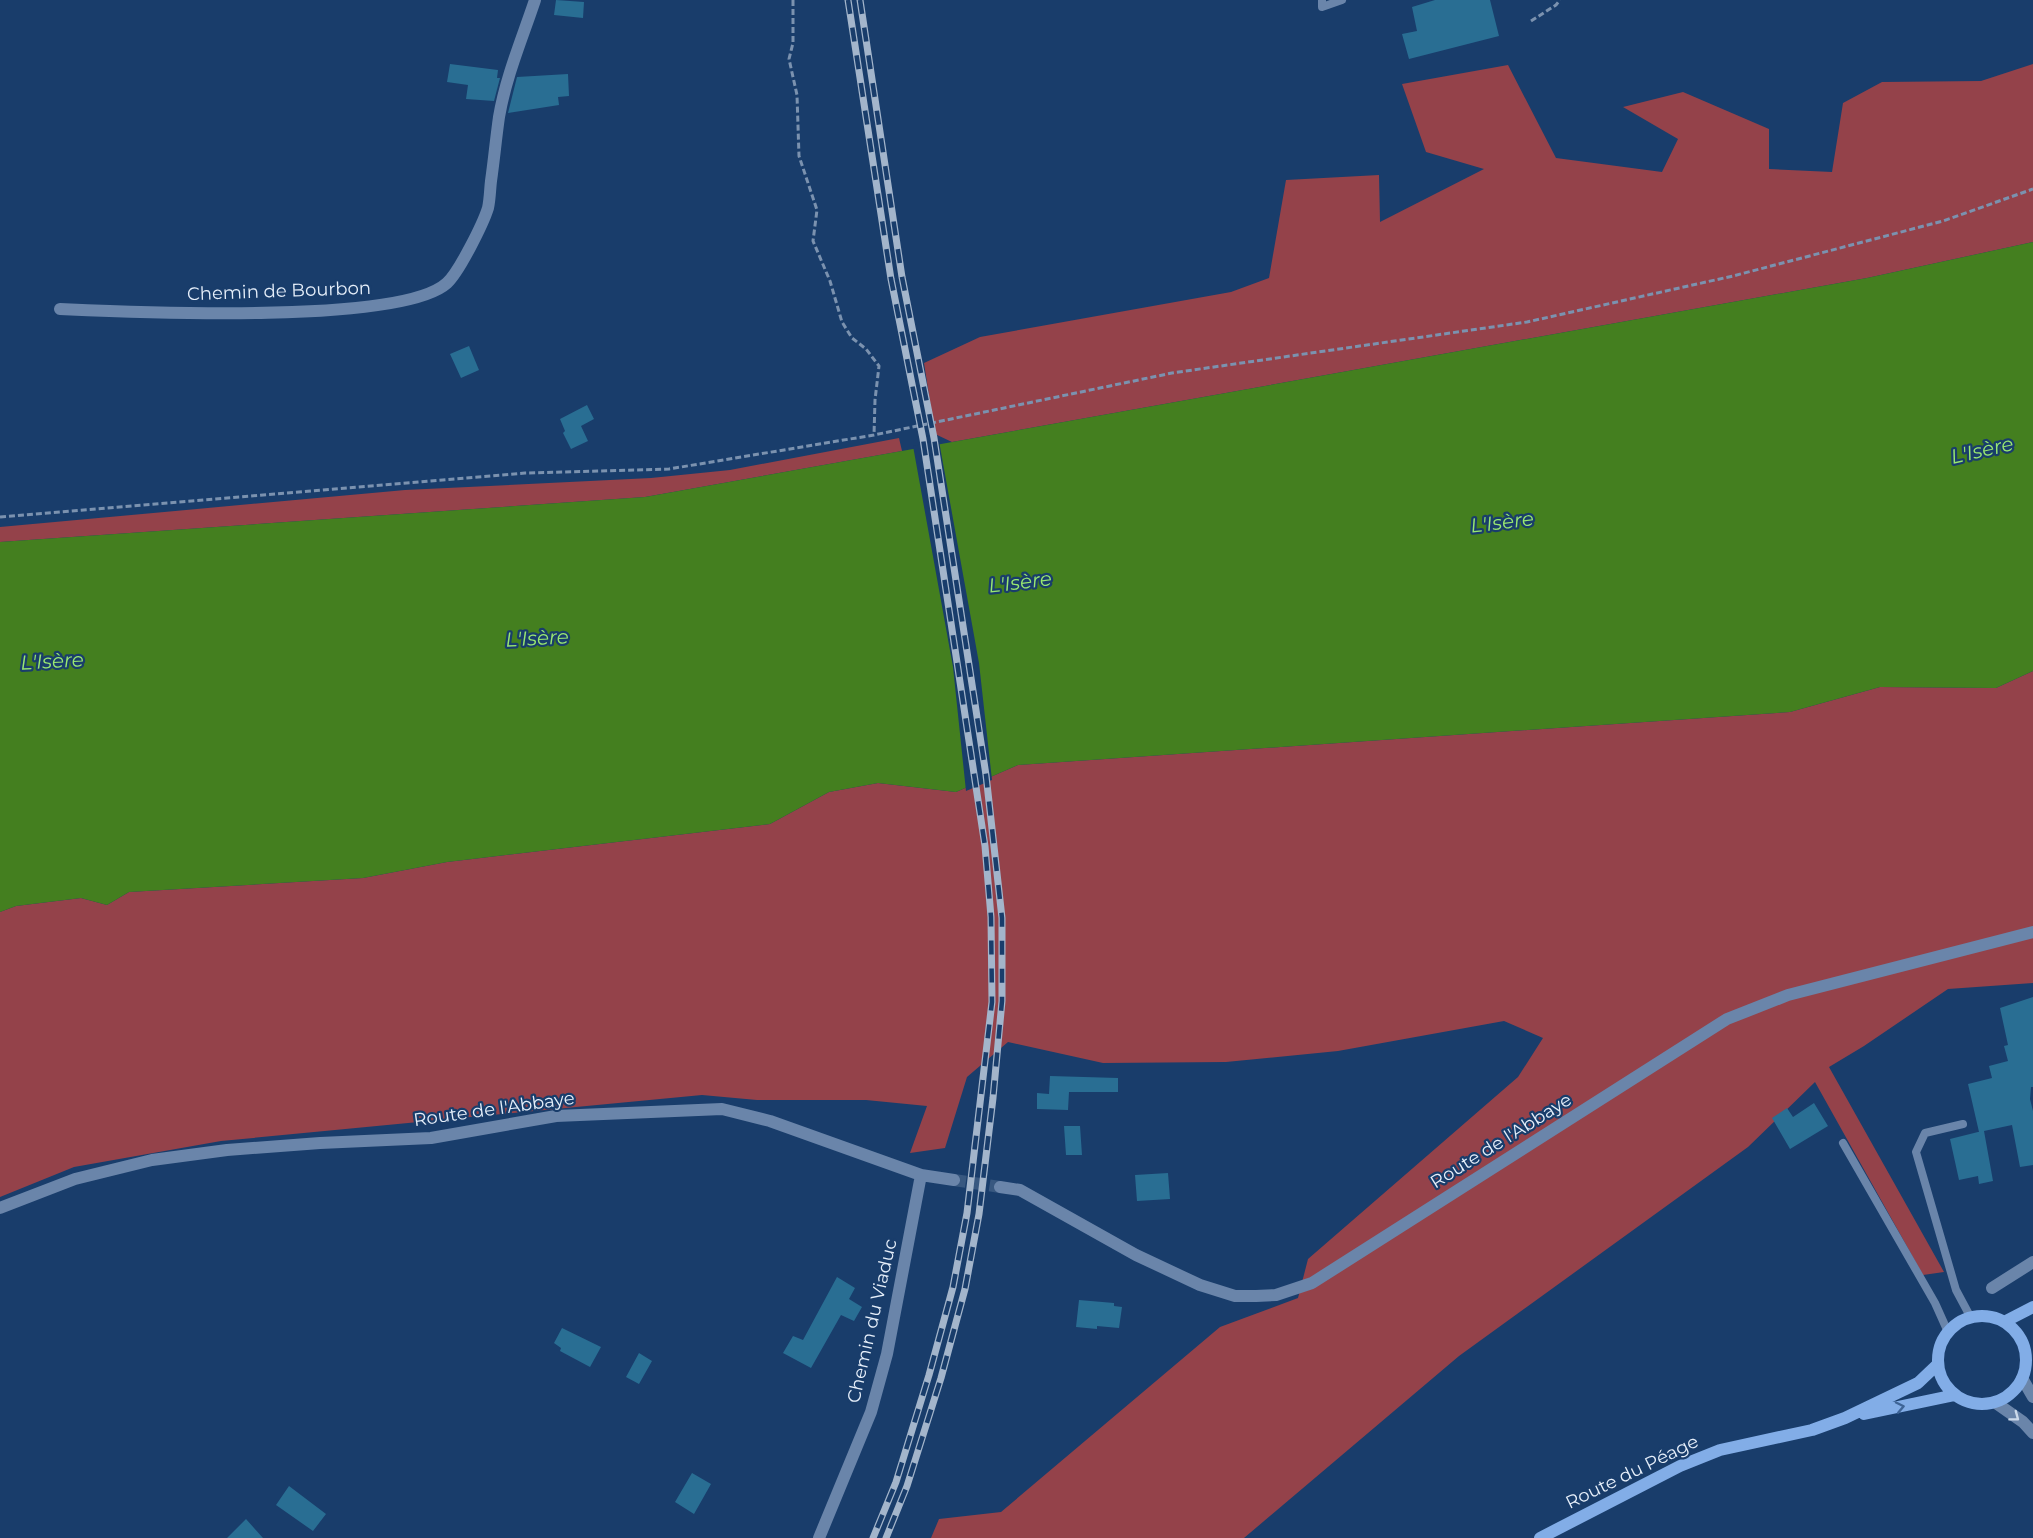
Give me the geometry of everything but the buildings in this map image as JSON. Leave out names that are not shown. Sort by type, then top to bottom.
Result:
[{"type":"street","name":"Chemin de Bourbon","points":[[60,309],[158,313],[308,311],[391,303],[424,295],[446,284],[462,265],[488,208],[500,117],[510,70],[535,0]]},
{"type":"street","name":"Route de l'Abbaye","points":[[1000,1187],[1020,1190],[1136,1255],[1200,1285],[1235,1296],[1276,1295],[1312,1283],[1727,1019],[1788,995],[2033,932]]},
{"type":"street","name":"Route de l'Abbaye","points":[[0,1208],[75,1179],[163,1158],[227,1150],[320,1143],[431,1138],[556,1116],[722,1109],[770,1121],[921,1175],[954,1180]]},
{"type":"street","name":"Chemin du Viaduc","points":[[819,1538],[871,1412],[887,1354],[921,1175]]},
{"type":"street","points":[[1992,1288],[2033,1262]]},
{"type":"street","points":[[2004,1322],[2033,1307]]},
{"type":"street","points":[[1986,1316],[2004,1322],[2016,1332],[2024,1345],[2026,1367],[2017,1388],[1996,1403],[1975,1404],[1954,1395],[1943,1382],[1938,1364],[1940,1348],[1948,1332],[1960,1322],[1971,1318],[1986,1316]]},
{"type":"street","points":[[2025,1354],[2033,1342]]},
{"type":"street","name":"Route du Péage","points":[[1540,1538],[1680,1466],[1720,1450],[1812,1430],[1845,1418],[1918,1383],[1938,1364]]},
{"type":"street","points":[[2022,1378],[2033,1397]]},
{"type":"street","name":"Route du Péage","points":[[1845,1418],[1954,1395]]},
{"type":"street","points":[[1996,1403],[2023,1422],[2033,1433]]},
{"type":"lane","points":[[1322,0],[1322,7],[1342,0]]},
{"type":"lane","points":[[1963,1124],[1925,1133],[1916,1152],[1956,1290],[1971,1318]]},
{"type":"lane","points":[[1843,1143],[1935,1302],[1948,1332]]},
{"type":"path","points":[[792,0],[793,43],[789,59],[798,95],[799,156],[817,210],[813,241],[830,280],[842,322],[852,338],[866,349],[879,366],[874,435]]},
{"type":"path","points":[[1531,21],[1560,0]]},
{"type":"path","points":[[0,517],[525,473],[669,469],[874,435],[1172,373],[1527,322],[1733,276],[1932,224],[2033,189]]},
{"type":"shaded area","points":[[2033,64],[2033,242],[1867,278],[952,442],[935,434],[924,363],[980,337],[1231,292],[1269,278],[1286,180],[1379,175],[1380,222],[1484,169],[1426,152],[1402,84],[1508,65],[1556,158],[1662,172],[1678,139],[1623,107],[1683,92],[1769,129],[1769,169],[1832,172],[1843,103],[1882,82],[1981,81]]},
{"type":"shaded area","points":[[899,438],[902,451],[645,497],[0,542],[0,527],[405,490],[651,478],[730,470]]},
{"type":"shaded area","points":[[2033,671],[2033,983],[1948,989],[1829,1067],[1944,1272],[1923,1275],[1815,1082],[1748,1147],[1459,1356],[1244,1538],[931,1538],[939,1519],[1001,1512],[1220,1327],[1298,1298],[1308,1259],[1518,1077],[1543,1038],[1504,1021],[1338,1051],[1226,1062],[1103,1063],[1008,1042],[967,1077],[945,1148],[910,1153],[927,1106],[866,1100],[757,1100],[702,1095],[221,1141],[74,1167],[0,1197],[0,912],[16,906],[81,898],[107,905],[129,892],[363,878],[447,862],[770,824],[829,792],[878,783],[956,792],[1018,765],[1790,712],[1880,687],[1996,688]]},
{"type":"water","name":"L'Isère","points":[[2033,242],[2033,671],[1996,688],[1880,687],[1790,712],[1018,765],[956,792],[878,783],[829,792],[770,824],[447,862],[363,878],[129,892],[107,905],[81,898],[16,906],[0,912],[0,542],[645,497],[1867,278]]},
{"type":"pier","points":[[939,441],[979,663],[992,780],[966,791],[953,667],[913,446]]},
{"type":"tunnel","points":[[954,1180],[1000,1187]]},
{"type":"railway","points":[[848,0],[891,279],[923,439],[985,846],[991,917],[992,1002],[967,1213],[953,1287],[896,1482],[873,1538]]},
{"type":"railway","points":[[860,0],[902,277],[934,438],[986,775],[1002,918],[1002,1001],[993,1098],[979,1214],[965,1289],[941,1378],[907,1486],[886,1538]]}]
